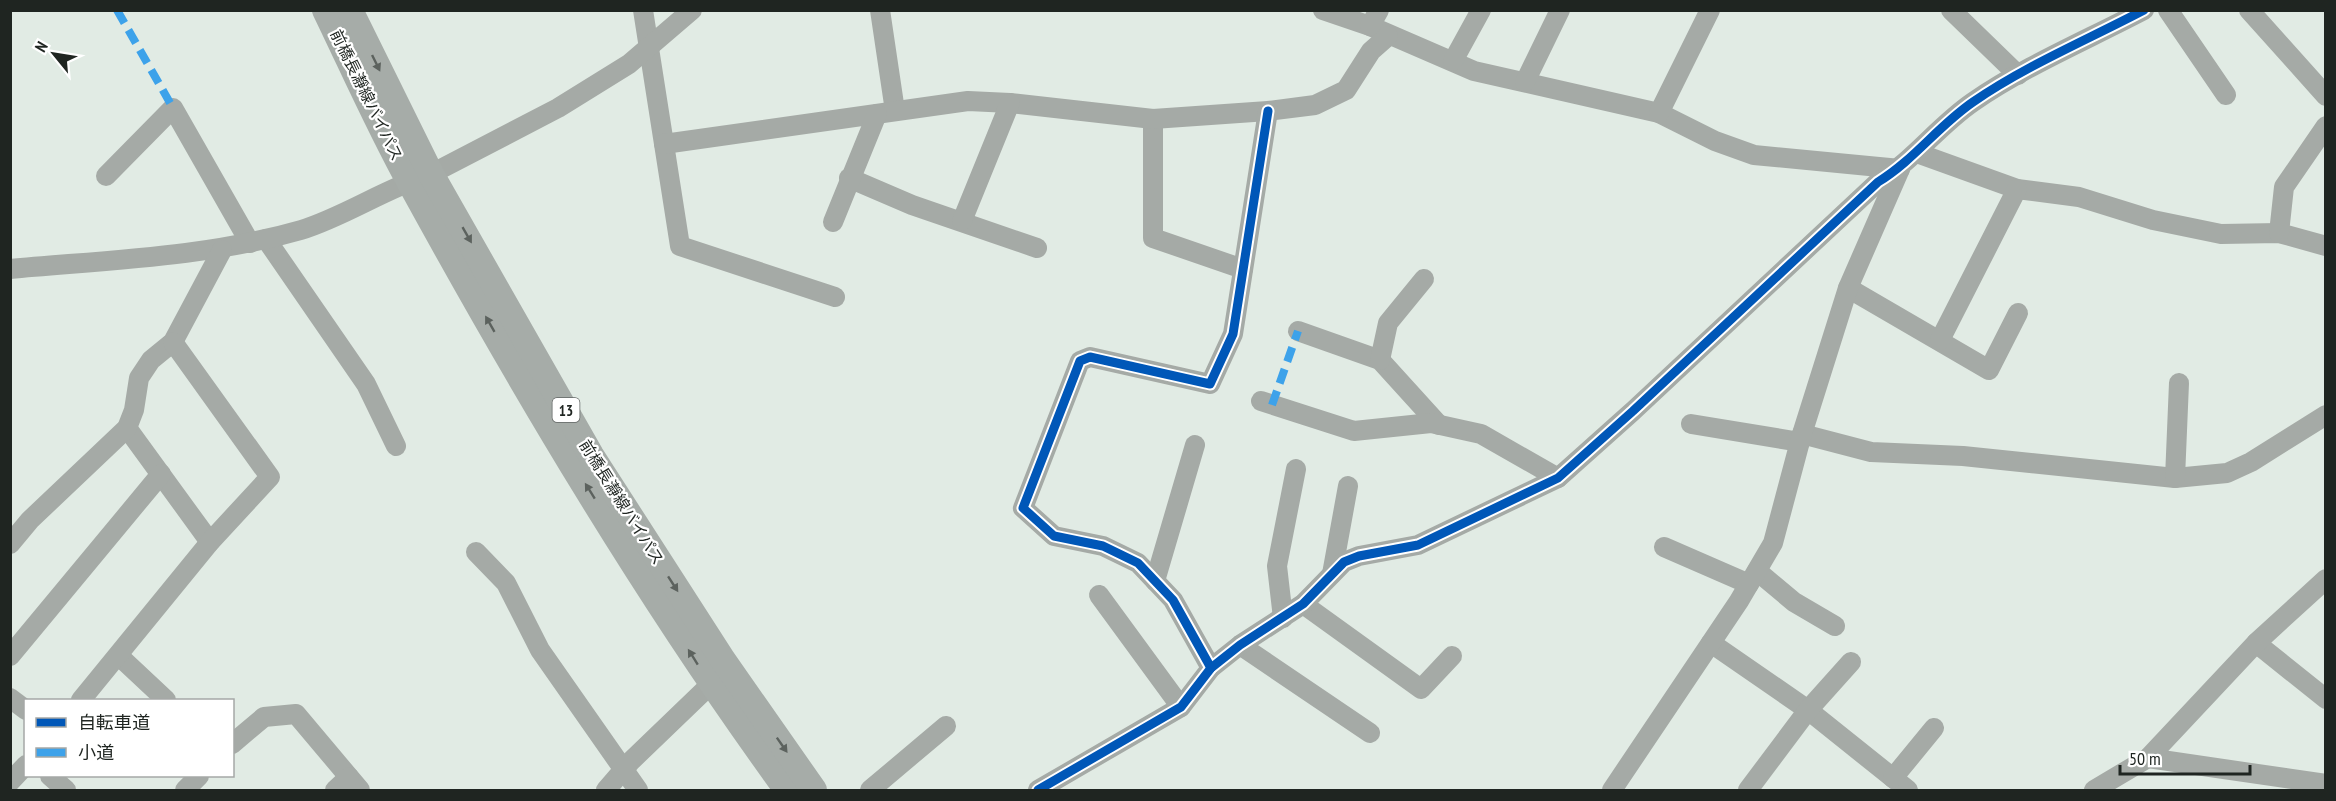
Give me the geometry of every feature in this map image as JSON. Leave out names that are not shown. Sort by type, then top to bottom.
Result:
[{"type":"main road","name":"前橋長瀞線バイパス","points":[[325,10],[420,177],[568,456],[711,685],[787,790]]},
{"type":"main road","name":"前橋長瀞線バイパス","points":[[350,10],[420,177],[647,545],[723,660],[814,790]]},
{"type":"street","points":[[643,10],[680,246],[835,297]]},
{"type":"street","points":[[10,269],[222,250],[304,229],[420,177],[558,108],[648,50],[692,10]]},
{"type":"street","points":[[832,222],[849,178],[886,112],[880,10]]},
{"type":"street","points":[[1323,10],[1375,18],[1388,36],[1474,71],[1659,113],[1715,141],[1754,155],[1900,169]]},
{"type":"street","points":[[1453,61],[1481,10]]},
{"type":"street","points":[[1525,82],[1560,10]]},
{"type":"street","points":[[1659,113],[1710,10]]},
{"type":"street","points":[[1951,10],[2018,75]]},
{"type":"street","points":[[1038,790],[1181,707],[1211,668],[1240,645],[1303,604],[1344,562],[1359,556],[1418,545],[1558,477],[1633,411],[1878,182],[1900,169],[1971,103],[2018,75],[2144,10]]},
{"type":"street","points":[[2168,10],[2226,95]]},
{"type":"street","points":[[2248,10],[2325,96]]},
{"type":"street","points":[[664,144],[968,101],[1010,103],[1153,119],[1268,111],[1315,105],[1346,90],[1371,51],[1388,36]]},
{"type":"street","points":[[963,221],[1010,103]]},
{"type":"street","points":[[106,176],[173,108],[258,241],[366,384],[396,446]]},
{"type":"street","points":[[1211,668],[1173,600],[1138,563],[1103,546],[1054,536],[1023,508],[1080,361],[1090,357],[1210,384],[1233,334],[1268,111]]},
{"type":"street","points":[[1153,119],[1153,238],[1243,269]]},
{"type":"street","points":[[2279,233],[2284,187],[2325,126]]},
{"type":"street","points":[[1917,153],[2017,189],[2079,197],[2152,220],[2221,234],[2279,233],[2325,246]]},
{"type":"street","points":[[1612,790],[1711,643],[1773,543],[1801,438],[1848,288],[1900,169]]},
{"type":"street","points":[[849,178],[912,205],[1037,248]]},
{"type":"street","points":[[1940,340],[2017,189]]},
{"type":"street","points":[[10,544],[30,520],[127,428],[134,411],[139,378],[151,360],[173,342],[222,250]]},
{"type":"street","points":[[1380,360],[1388,323],[1424,279]]},
{"type":"street","points":[[1848,288],[1989,370],[2018,313]]},
{"type":"street","points":[[1298,331],[1380,360],[1439,425]]},
{"type":"street","points":[[82,699],[210,542],[270,477],[173,342]]},
{"type":"street","points":[[2175,478],[2179,382]]},
{"type":"street","points":[[1261,401],[1354,431],[1431,423],[1481,434],[1558,477]]},
{"type":"street","points":[[1691,424],[1801,438],[1871,452],[1974,457],[2175,478],[2227,473],[2251,462],[2325,415]]},
{"type":"street","points":[[127,428],[210,542]]},
{"type":"street","points":[[1155,581],[1195,445]]},
{"type":"street","points":[[1283,618],[1277,566],[1296,469]]},
{"type":"street","points":[[10,656],[161,474]]},
{"type":"street","points":[[1332,574],[1348,486]]},
{"type":"street","points":[[1664,547],[1753,578],[1835,626]]},
{"type":"street","points":[[476,552],[506,583],[540,650],[638,790]]},
{"type":"street","points":[[2096,790],[2148,758],[2256,643],[2325,579]]},
{"type":"street","points":[[1098,595],[1181,707]]},
{"type":"street","points":[[1303,604],[1421,689],[1452,656]]},
{"type":"street","points":[[1711,643],[1808,710],[1900,784],[1934,728]]},
{"type":"street","points":[[2256,643],[2325,699]]},
{"type":"street","points":[[1240,645],[1370,733]]},
{"type":"street","points":[[118,656],[165,699]]},
{"type":"street","points":[[1748,790],[1808,710],[1851,662]]},
{"type":"street","points":[[606,790],[711,685]]},
{"type":"street","points":[[10,698],[24,708]]},
{"type":"street","points":[[234,742],[264,717],[296,714],[348,786]]},
{"type":"street","points":[[870,790],[946,726]]},
{"type":"street","points":[[2148,758],[2320,784],[2325,768]]},
{"type":"street","points":[[10,782],[24,767]]},
{"type":"street","points":[[51,777],[66,790]]},
{"type":"marked path","points":[[117,10],[173,108]]},
{"type":"marked path","points":[[1272,405],[1298,331]]},
{"type":"cycle path","points":[[1038,790],[1181,707],[1211,668],[1240,645],[1303,604],[1344,562],[1359,556],[1418,545],[1558,478],[1878,182],[1903,164],[1960,111],[2014,77],[2144,10]]},
{"type":"cycle path","points":[[1211,668],[1173,600],[1138,563],[1103,546],[1054,536],[1023,508],[1080,361],[1090,357],[1210,384],[1233,334],[1268,111]]}]
